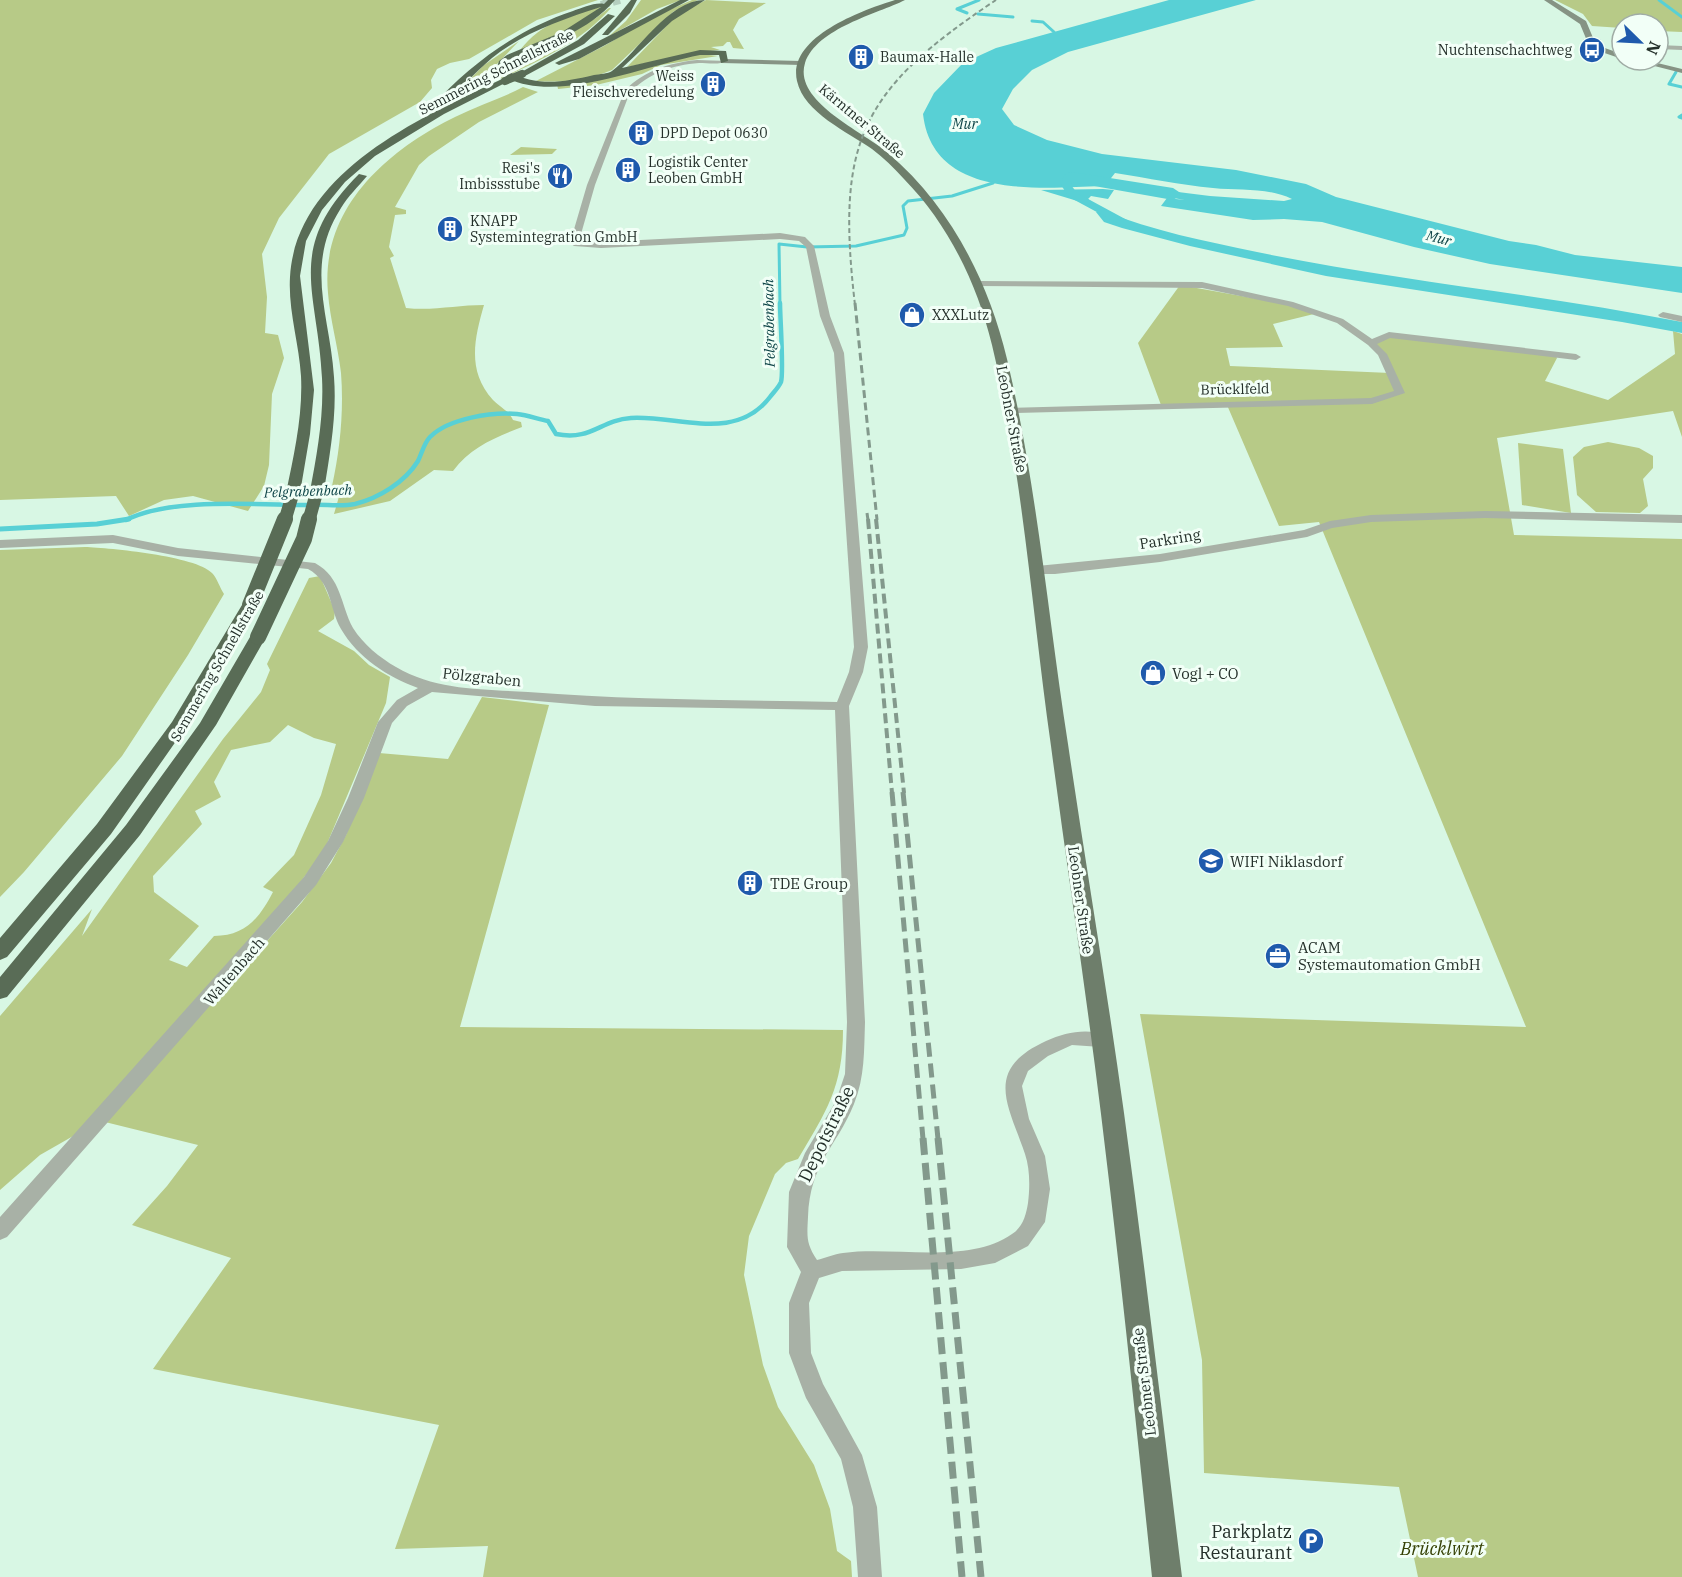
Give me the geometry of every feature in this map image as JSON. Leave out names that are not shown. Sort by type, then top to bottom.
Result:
[{"type":"highway","points":[[612,0],[595,16],[579,26],[510,57],[502,63],[500,70],[506,76],[518,80],[550,83],[603,76],[698,53],[723,53],[724,61]]},
{"type":"highway","name":"Semmering Schnellstraße","points":[[0,952],[111,819],[179,724],[250,604],[279,539],[293,493],[305,428],[307,377],[295,274],[303,238],[321,207],[351,172],[404,132],[581,42],[602,26],[622,0]]},
{"type":"highway","name":"Semmering Schnellstraße","points":[[0,991],[133,830],[207,725],[258,638],[300,550],[317,491],[328,424],[328,375],[315,271],[321,237],[335,208],[359,179],[379,160],[420,131],[560,63],[614,27],[634,0]]},
{"type":"highway","points":[[560,63],[578,57],[657,12],[686,0]]},
{"type":"highway","points":[[603,76],[624,65],[678,11],[702,0]]},
{"type":"highway","points":[[404,132],[405,126],[434,108],[473,71],[518,38],[574,12],[601,5]]},
{"type":"main road","points":[[724,61],[801,63],[813,45],[845,23],[902,0]]},
{"type":"main road","points":[[1547,0],[1583,23],[1593,46],[1610,52]]},
{"type":"main road","name":"Kärntner Straße","points":[[801,63],[800,78],[814,101],[883,153],[927,199],[953,233]]},
{"type":"main road","name":"Leobner Straße","points":[[953,233],[979,284],[998,348],[1011,410],[1036,570],[1055,723],[1119,1162],[1167,1577]]},
{"type":"street","points":[[724,61],[696,61],[666,67],[638,80],[627,91],[591,185],[574,243],[601,245],[780,236],[802,239],[810,247],[825,316],[839,353],[843,381],[861,647],[856,672],[842,706]]},
{"type":"street","name":"Brücklfeld","points":[[979,284],[1202,285],[1290,304],[1340,321],[1371,343],[1382,354],[1400,393],[1372,402],[1011,410]]},
{"type":"street","points":[[1664,315],[1682,319]]},
{"type":"street","points":[[1371,343],[1389,335],[1576,357]]},
{"type":"street","name":"Parkring","points":[[1036,570],[1055,570],[1160,558],[1307,533],[1315,526],[1373,519],[1432,516],[1682,519]]},
{"type":"street","name":"Pölzgraben","points":[[0,544],[113,539],[178,552],[311,566],[325,575],[333,587],[347,628],[355,639],[373,657],[398,674],[428,688],[595,702],[842,706]]},
{"type":"street","name":"Waltenbach","points":[[0,1232],[196,1013],[310,881],[335,842],[356,798],[385,722],[402,703],[428,688]]},
{"type":"street","name":"Depotstraße","points":[[812,1271],[796,1247],[799,1192],[812,1159],[844,1103],[854,1074],[856,1022],[842,706]]},
{"type":"street","points":[[870,1577],[865,1507],[851,1455],[814,1389],[800,1353],[799,1303],[812,1271],[842,1262],[961,1260],[995,1254],[1021,1240],[1035,1222],[1040,1189],[1035,1156],[1020,1119],[1013,1086],[1022,1066],[1042,1051],[1070,1038],[1101,1040]]},
{"type":"green space","points":[[0,0],[598,0],[537,20],[469,59],[450,63],[437,69],[431,80],[432,88],[420,102],[329,154],[279,218],[262,254],[267,297],[265,333],[278,335],[284,358],[272,394],[269,465],[264,486],[248,511],[193,496],[164,500],[129,516],[116,496],[0,500]]},
{"type":"green space","points":[[603,0],[608,0],[589,17],[520,50],[545,27],[600,7]]},
{"type":"green space","points":[[641,0],[681,0],[657,9],[608,37],[626,21]]},
{"type":"green space","points":[[692,0],[698,0],[673,12],[612,70],[575,80],[536,81],[604,46],[655,16]]},
{"type":"green space","points":[[706,0],[766,3],[739,19],[733,30],[744,49],[733,48],[730,42],[727,42],[723,46],[711,47],[720,50],[699,52],[627,67],[678,14]]},
{"type":"green space","points":[[1555,0],[1682,0],[1682,32],[1670,32],[1670,12],[1610,12],[1610,27],[1592,26],[1583,14]]},
{"type":"green space","points":[[611,8],[589,29],[564,47],[509,75],[505,70],[509,61],[596,18]]},
{"type":"green space","points":[[519,41],[496,65],[497,72],[504,77],[449,100],[484,65]]},
{"type":"green space","points":[[700,54],[718,56],[661,65],[642,74],[596,85],[558,89],[557,84]]},
{"type":"green space","points":[[523,87],[538,92],[479,122],[419,165],[395,207],[406,210],[406,214],[395,215],[389,247],[394,256],[390,258],[406,308],[484,305],[475,355],[479,378],[493,400],[507,411],[513,420],[521,422],[522,427],[475,449],[453,471],[434,470],[390,501],[334,514],[342,486],[332,486],[339,444],[342,402],[341,373],[330,313],[328,263],[335,235],[346,209],[382,165],[405,147],[455,117]]},
{"type":"green space","points":[[521,147],[557,149],[552,154],[510,155]]},
{"type":"green space","name":"Brücklwirt","points":[[1180,285],[1297,306],[1318,313],[1273,324],[1283,347],[1226,348],[1230,366],[1390,373],[1371,343],[1389,335],[1555,354],[1557,358],[1545,381],[1608,400],[1675,354],[1673,331],[1682,334],[1682,437],[1673,411],[1497,438],[1514,535],[1682,539],[1682,1577],[1418,1577],[1399,1487],[1204,1473],[1202,1360],[1140,1014],[1526,1027],[1319,522],[1279,526],[1227,405],[1161,405],[1138,343]]},
{"type":"green space","points":[[1608,442],[1639,448],[1653,456],[1653,468],[1643,479],[1648,506],[1640,513],[1596,512],[1577,495],[1573,457],[1584,447]]},
{"type":"green space","points":[[1518,443],[1563,449],[1571,513],[1522,505]]},
{"type":"green space","points":[[85,547],[152,554],[189,562],[212,573],[224,594],[188,655],[122,756],[0,897],[0,550]]},
{"type":"green space","points":[[320,576],[335,611],[334,619],[318,631],[354,651],[369,665],[390,677],[386,703],[324,851],[261,934],[89,1127],[40,1155],[0,1190],[0,1016],[92,909],[82,936],[223,739],[261,692],[270,670],[267,664],[309,578]],"holes":[[[288,725],[314,738],[336,744],[321,795],[294,855],[263,887],[273,892],[263,909],[243,929],[235,933],[214,936],[187,967],[169,960],[199,926],[154,892],[153,876],[202,824],[195,811],[221,797],[214,782],[231,750],[270,742]]]},
{"type":"green space","points":[[482,697],[549,705],[460,1027],[843,1030],[840,1068],[825,1113],[798,1159],[786,1163],[775,1174],[749,1236],[744,1275],[763,1365],[778,1407],[814,1465],[830,1509],[837,1551],[851,1561],[852,1577],[483,1577],[488,1546],[395,1549],[439,1425],[153,1369],[231,1258],[132,1225],[167,1186],[198,1145],[105,1122],[302,902],[331,863],[346,835],[379,753],[448,759]]},
{"type":"water","points":[[1169,0],[1256,0],[1068,52],[1032,70],[1013,89],[1002,109],[1014,125],[1047,140],[1102,154],[1236,170],[1306,184],[1336,197],[1509,241],[1575,255],[1682,267],[1682,293],[1490,264],[1414,247],[1322,222],[1284,219],[1253,220],[1161,206],[1167,198],[1185,200],[1126,190],[1130,186],[1210,196],[1284,201],[1292,199],[1263,191],[1201,187],[1115,173],[1108,182],[1119,184],[1115,189],[1102,186],[1020,187],[993,183],[967,175],[946,162],[931,142],[923,114],[934,93],[963,63],[996,48]]},
{"type":"water","points":[[1041,190],[1114,190],[1108,199],[1091,196],[1088,199],[1092,202],[1084,203]]},
{"type":"water","points":[[1104,211],[1179,235],[1257,252],[1682,322],[1682,333],[1326,276],[1190,246],[1122,228],[1104,222],[1096,212]]},
{"type":"waterway","points":[[967,13],[957,9],[979,0]]},
{"type":"waterway","points":[[1659,0],[1682,17]]},
{"type":"waterway","points":[[978,14],[1013,17]]},
{"type":"waterway","points":[[1032,21],[1043,22],[1054,32]]},
{"type":"waterway","points":[[1676,72],[1669,84],[1682,87]]},
{"type":"waterway","points":[[1682,115],[1679,117],[1682,118]]},
{"type":"waterway","points":[[1068,176],[1066,185],[1073,195],[1123,222]]},
{"type":"waterway","name":"Mur","points":[[1072,177],[1173,194]]},
{"type":"waterway","name":"Pelgrabenbach","points":[[780,305],[779,244],[807,247],[856,246],[904,235],[907,228],[903,206],[908,201],[952,196],[993,183]]},
{"type":"waterway","name":"Pelgrabenbach","points":[[129,519],[166,508],[190,505],[355,504],[373,498],[406,476],[418,461],[428,439],[438,430],[459,421],[483,415],[529,416],[548,421],[556,434],[568,435],[587,433],[611,422],[631,418],[705,424],[740,419],[756,411],[781,382],[780,303]]},
{"type":"waterway","name":"Pelgrabenbach","points":[[0,529],[97,524],[129,519]]},
{"type":"tunnel","points":[[601,5],[620,0]]},
{"type":"railway","points":[[855,305],[850,249],[850,202],[855,161],[867,126],[886,94],[914,63],[950,33],[996,0]]},
{"type":"railway","points":[[855,303],[877,520]]},
{"type":"railway","points":[[867,513],[868,520]]},
{"type":"railway","points":[[868,519],[892,793]]},
{"type":"railway","points":[[876,519],[904,793]]},
{"type":"railway","points":[[892,792],[923,1139]]},
{"type":"railway","points":[[903,792],[938,1139]]},
{"type":"railway","points":[[923,1138],[962,1577]]},
{"type":"railway","points":[[938,1138],[981,1577]]},
{"type":"place","name":"Nuchtenschachtweg","points":[[1592,50]]},
{"type":"place","name":"Baumax-Halle","points":[[861,57]]},
{"type":"place","name":"Weiss Fleischveredelung","points":[[713,84]]},
{"type":"place","name":"DPD Depot 0630","points":[[641,133]]},
{"type":"place","name":"Logistik Center Leoben GmbH","points":[[628,170]]},
{"type":"place","name":"Resi's Imbissstube","points":[[560,176]]},
{"type":"place","name":"KNAPP Systemintegration GmbH","points":[[450,229]]},
{"type":"place","name":"XXXLutz","points":[[912,315]]},
{"type":"place","name":"Vogl + CO","points":[[1153,673]]},
{"type":"place","name":"WIFI Niklasdorf","points":[[1211,861]]},
{"type":"place","name":"TDE Group","points":[[750,883]]},
{"type":"place","name":"ACAM Systemautomation GmbH","points":[[1278,956]]},
{"type":"place","name":"Parkplatz Restaurant","points":[[1311,1541]]}]
